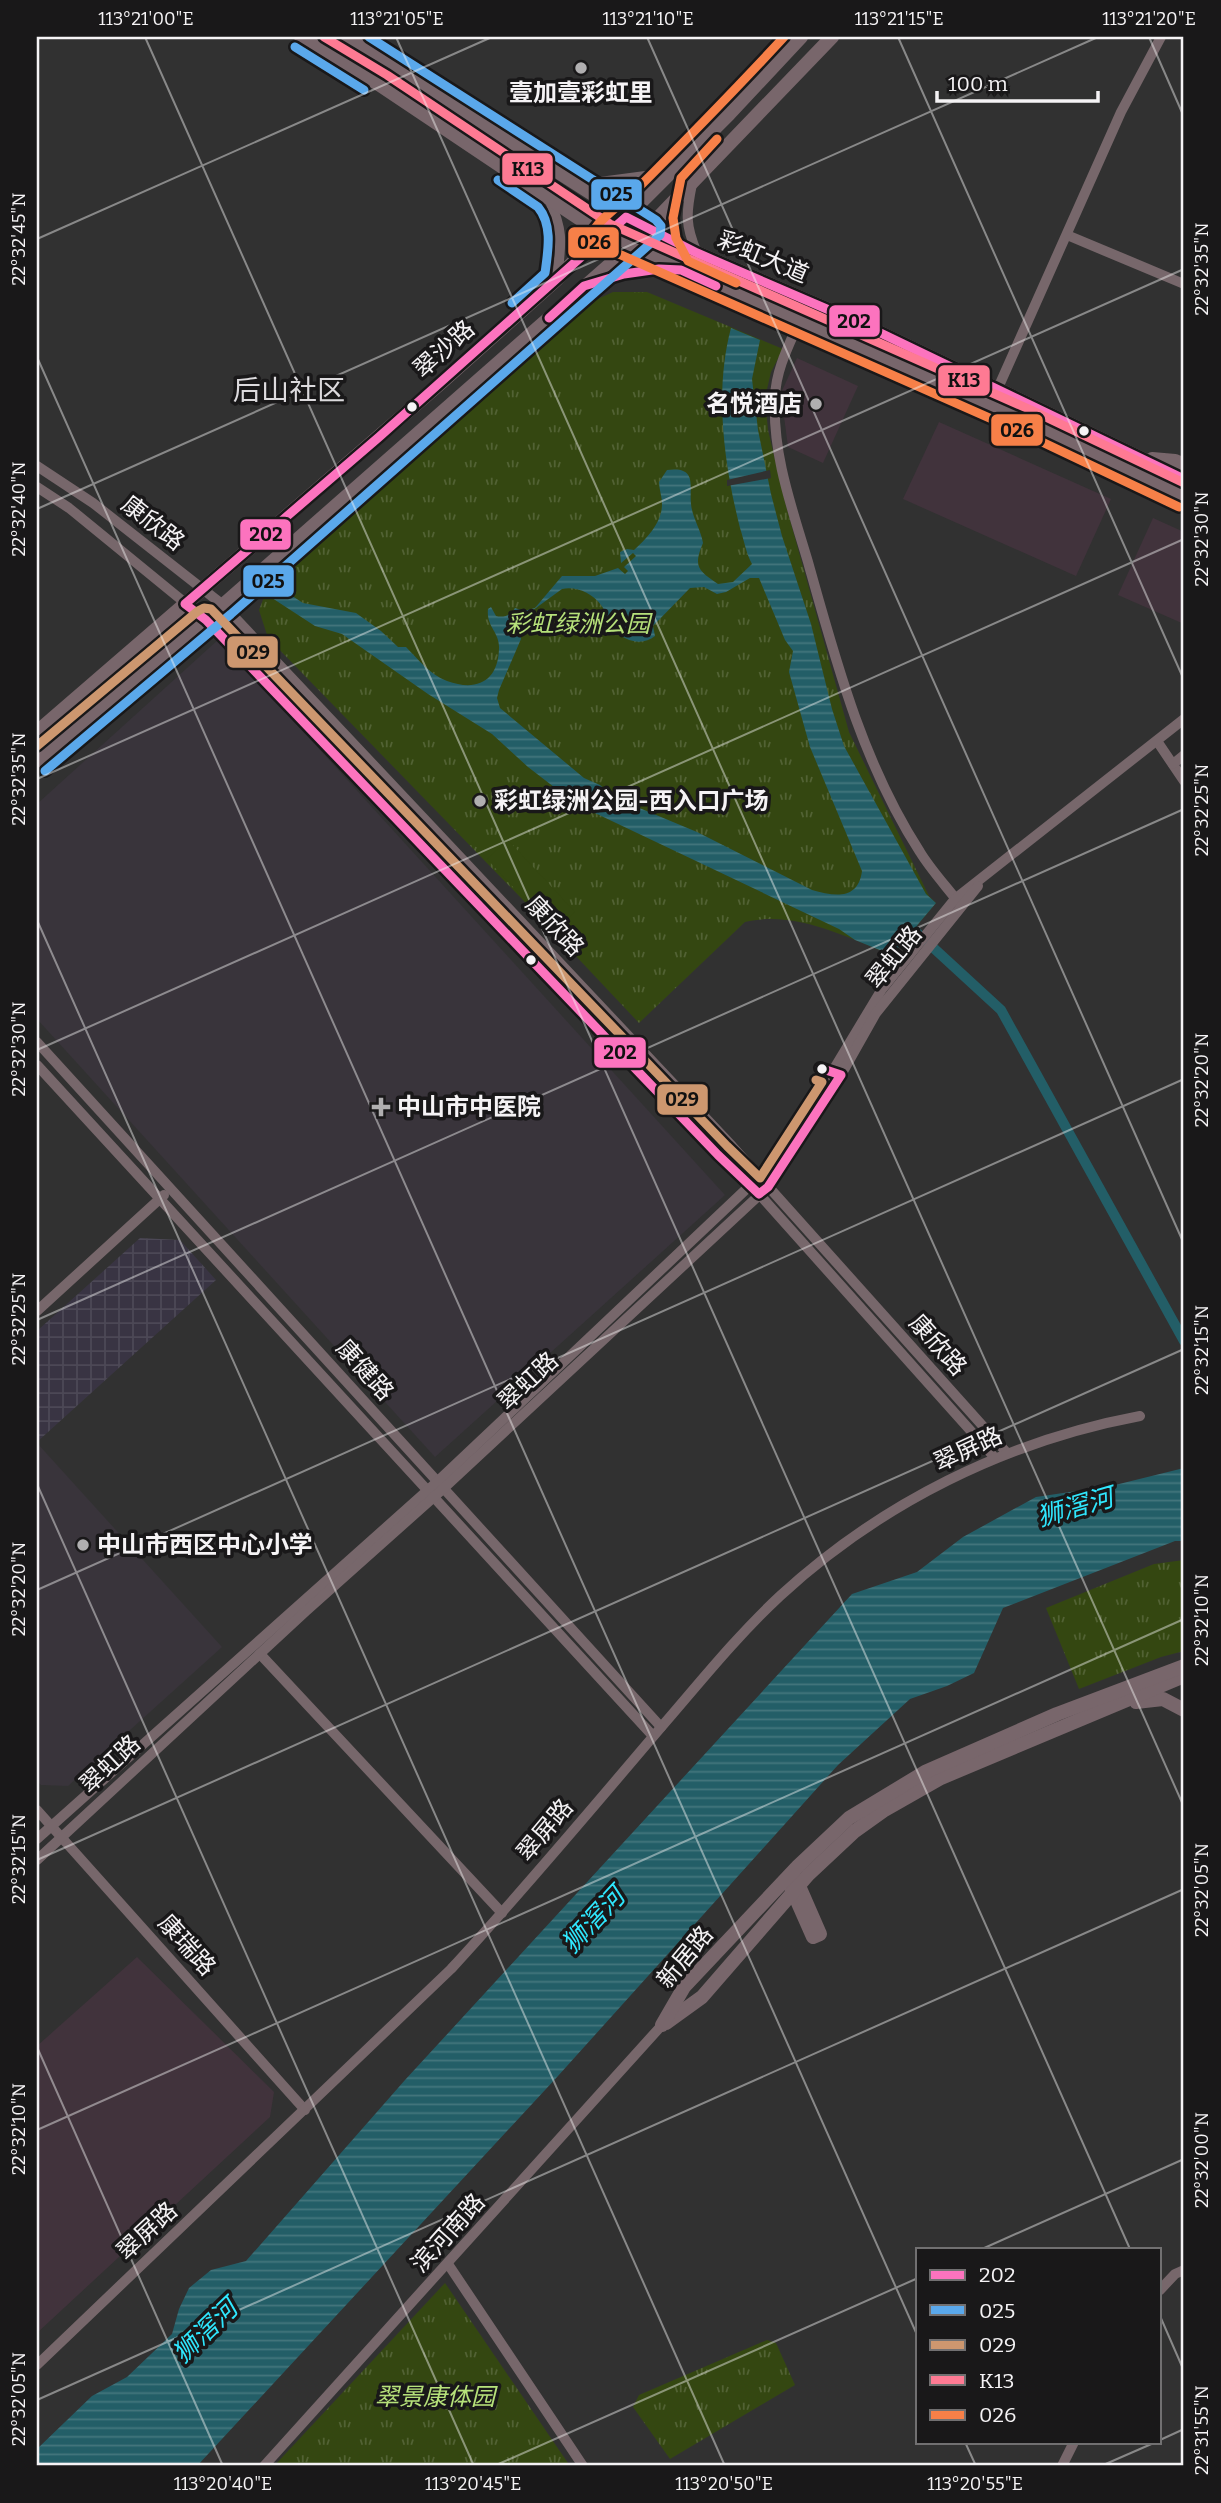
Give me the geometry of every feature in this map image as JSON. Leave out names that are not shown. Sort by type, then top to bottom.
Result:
[{"type":"main road","name":"彩虹大道","points":[[301,37],[380,85],[604,235],[1026,421],[1184,496]]},
{"type":"main road","name":"彩虹大道","points":[[347,37],[649,230],[866,326],[1184,478]]},
{"type":"main road","name":"翠沙路","points":[[37,732],[626,217],[801,37]]},
{"type":"main road","name":"翠沙路","points":[[37,762],[206,620],[649,230],[832,37]]},
{"type":"main road","points":[[1139,458],[1175,461],[1184,465]]},
{"type":"main road","name":"新居路","points":[[662,2025],[702,1997],[793,1881],[849,1818],[925,1772],[1058,1714],[1184,1666]]},
{"type":"main road","name":"新居路","points":[[793,1881],[883,1811],[941,1778],[1184,1676]]},
{"type":"main road","points":[[1104,1709],[1145,1699],[1163,1699],[1184,1710]]},
{"type":"street","points":[[998,388],[1121,112],[1161,37]]},
{"type":"street","points":[[568,178],[600,182],[668,173]]},
{"type":"street","points":[[692,184],[685,216],[696,253]]},
{"type":"street","points":[[549,199],[560,225],[557,279]]},
{"type":"street","points":[[1067,235],[1184,284]]},
{"type":"street","points":[[584,286],[624,274],[659,269],[681,271]]},
{"type":"street","points":[[799,322],[778,371],[775,395],[781,471],[852,712],[891,801],[920,853],[959,903]]},
{"type":"street","name":"康欣路","points":[[37,466],[93,503],[223,605],[432,824],[759,1177],[763,1191],[995,1458]]},
{"type":"street","name":"康欣路","points":[[37,487],[69,508],[206,620],[718,1156],[750,1186],[763,1191],[1007,1453]]},
{"type":"street","name":"翠虹路","points":[[441,1485],[759,1177],[832,1072],[882,989],[984,877],[1184,719]]},
{"type":"street","points":[[1157,741],[1184,781]]},
{"type":"street","points":[[1172,764],[1184,755]]},
{"type":"street","name":"翠虹路","points":[[37,1839],[431,1494],[763,1191],[841,1074],[905,966]]},
{"type":"street","name":"康健路","points":[[37,1042],[661,1727]]},
{"type":"street","name":"康健路","points":[[37,1065],[653,1736]]},
{"type":"street","points":[[37,1311],[171,1189]]},
{"type":"street","name":"翠屏路","points":[[37,2365],[416,2005],[502,1913],[740,1636],[808,1572],[892,1511],[952,1478],[1007,1453],[1076,1430],[1140,1416]]},
{"type":"street","name":"翠虹路","points":[[37,1860],[431,1494]]},
{"type":"street","points":[[260,1654],[502,1913]]},
{"type":"street","name":"康瑞路","points":[[37,1810],[305,2110]]},
{"type":"street","name":"滨河南路","points":[[264,2466],[662,2025]]},
{"type":"street","points":[[448,2264],[583,2466]]},
{"type":"street","points":[[1162,2288],[1175,2274],[1184,2270]]},
{"type":"street","points":[[1062,2466],[1073,2444]]},
{"type":"shaded area","name":"名悦酒店","points":[[797,358],[858,386],[823,463],[788,447],[781,393]]},
{"type":"shaded area","points":[[939,422],[1111,499],[1076,576],[903,499]]},
{"type":"shaded area","points":[[1153,518],[1184,532],[1184,624],[1118,595]]},
{"type":"shaded area","name":"中山市中医院","points":[[219,639],[725,1195],[435,1457],[37,1019],[37,804]]},
{"type":"shaded area","points":[[140,1238],[180,1240],[216,1280],[37,1442],[37,1331]]},
{"type":"shaded area","name":"中山市西区中心小学","points":[[37,1443],[222,1647],[68,1786],[41,1785],[37,1781]]},
{"type":"shaded area","points":[[137,1957],[274,2092],[270,2117],[37,2333],[37,2046]]},
{"type":"green space","name":"彩虹绿洲公园","points":[[613,292],[647,292],[783,349],[771,372],[765,398],[768,430],[785,502],[849,732],[929,896],[936,903],[892,955],[838,933],[801,922],[764,919],[745,922],[639,1023],[268,638],[259,610],[266,592],[591,302]]},
{"type":"green space","points":[[508,840],[575,912],[554,931],[487,859]]},
{"type":"green space","points":[[1184,1560],[1184,1651],[1161,1657],[1079,1689],[1046,1608],[1154,1564]]},
{"type":"green space","name":"翠景康体园","points":[[445,2283],[570,2466],[274,2466]]},
{"type":"green space","points":[[767,2340],[776,2343],[795,2385],[670,2459],[633,2407],[639,2395]]},
{"type":"water","points":[[731,328],[760,340],[752,379],[758,430],[782,536],[811,624],[832,709],[844,746],[926,894],[936,903],[892,955],[855,940],[839,929],[576,804],[528,767],[492,734],[428,694],[342,634],[315,626],[272,598],[277,586],[303,603],[356,613],[398,647],[406,647],[435,675],[458,684],[476,684],[490,676],[498,660],[499,643],[489,620],[488,609],[491,607],[496,616],[502,617],[515,608],[524,611],[535,608],[562,576],[595,576],[618,568],[625,574],[628,571],[624,567],[636,556],[633,553],[621,563],[620,552],[634,550],[653,530],[661,511],[659,482],[667,470],[684,471],[690,479],[692,509],[703,543],[698,558],[699,567],[718,584],[733,582],[752,564],[740,528],[729,479],[722,403],[726,352]],"holes":[[[750,578],[759,578],[785,640],[793,651],[789,672],[810,747],[862,871],[856,887],[844,894],[812,890],[697,832],[637,807],[620,794],[614,797],[600,785],[584,778],[500,708],[497,698],[521,639],[518,621],[562,589],[583,591],[593,597],[619,634],[640,642],[655,636],[653,626],[690,588],[704,587],[717,594],[726,592]]]},
{"type":"water","name":"狮滘河","points":[[1184,1468],[1184,1541],[1175,1541],[1003,1608],[974,1673],[910,1699],[838,1765],[558,2076],[197,2466],[37,2466],[37,2449],[92,2396],[127,2377],[172,2334],[179,2309],[189,2288],[211,2270],[246,2261],[405,2080],[852,1594],[917,1572],[963,1537],[1036,1497],[1111,1486]]},
{"type":"pier","points":[[770,470],[771,478],[727,486],[727,480]]},
{"type":"waterway","points":[[914,930],[1001,1010],[1184,1341]]},
{"type":"transit line","name":"K13","points":[[324,37],[387,75],[610,224],[1031,410],[1184,483]]},
{"type":"transit line","name":"025","points":[[45,771],[231,614],[660,235],[661,226],[656,220],[369,37]]},
{"type":"transit line","name":"026","points":[[784,37],[653,173],[610,212],[592,234],[594,243],[1021,432],[1179,507]]},
{"type":"transit line","name":"025","points":[[295,47],[364,90]]},
{"type":"transit line","name":"026","points":[[717,139],[681,178],[673,218],[676,238],[688,261],[736,283]]},
{"type":"transit line","name":"025","points":[[498,180],[538,207],[548,230],[545,273],[512,303]]},
{"type":"transit line","name":"202","points":[[820,1068],[841,1075],[768,1187],[759,1194],[718,1155],[206,620],[185,604],[379,437],[626,217],[697,253],[866,326],[1184,479]]},
{"type":"transit line","name":"202","points":[[549,318],[584,286],[624,274],[659,269],[681,270],[716,286]]},
{"type":"transit line","name":"029","points":[[37,746],[198,611],[211,609],[760,1178],[822,1082],[816,1080]]},
{"type":"place","name":"壹加壹彩虹里","points":[[581,68]]},
{"type":"place","name":"名悦酒店","points":[[816,404]]},
{"type":"place","name":"彩虹绿洲公园-西入口广场","points":[[480,801]]},
{"type":"place","name":"中山市中医院","points":[[381,1107]]},
{"type":"place","name":"中山市西区中心小学","points":[[83,1545]]},
{"type":"district","name":"后山社区","points":[[289,390]]}]
